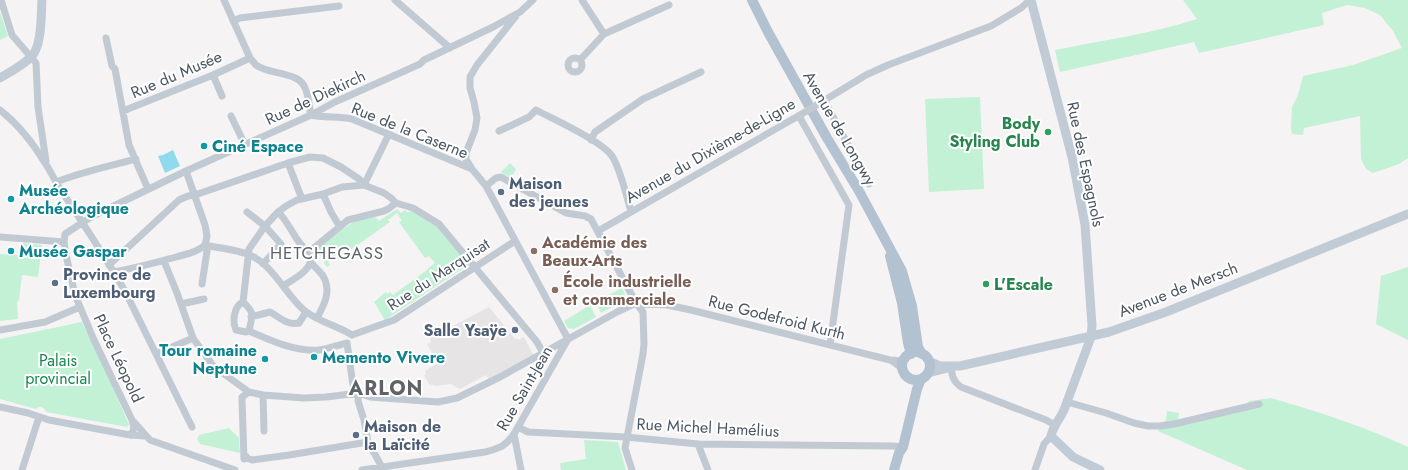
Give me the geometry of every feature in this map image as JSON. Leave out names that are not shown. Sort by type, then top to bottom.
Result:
[{"type":"main road","points":[[748,0],[768,32]]},
{"type":"main road","points":[[752,0],[768,32]]},
{"type":"main road","name":"Rue des Espagnols","points":[[1030,0],[1072,157],[1086,225],[1092,326],[1091,337],[1067,402],[1061,418],[1055,425],[1051,436]]},
{"type":"main road","points":[[0,78],[22,65],[32,56],[36,49],[39,35],[42,1]]},
{"type":"main road","name":"Avenue de Longwy","points":[[768,32],[827,138],[859,191],[902,271],[912,306],[918,347],[925,357]]},
{"type":"main road","name":"Avenue de Mersch","points":[[925,357],[940,366],[960,366],[1091,337],[1166,312],[1408,214]]},
{"type":"main road","name":"Avenue de Longwy","points":[[886,241],[902,303],[908,343],[906,365],[910,395],[900,449]]},
{"type":"main road","points":[[914,352],[925,357],[930,365],[925,376],[914,380],[906,365],[914,352]]},
{"type":"main road","name":"Avenue de Mersch","points":[[925,376],[951,367]]},
{"type":"main road","name":"Avenue de Longwy","points":[[894,470],[917,389],[925,376]]},
{"type":"main road","points":[[1051,436],[1073,457],[1100,470]]},
{"type":"street","points":[[1,0],[12,35],[36,62],[38,107],[46,164]]},
{"type":"street","points":[[224,0],[250,58],[256,65],[264,69],[294,77],[301,82],[305,88],[311,115]]},
{"type":"street","points":[[395,0],[450,48]]},
{"type":"street","name":"Rue de Diekirch","points":[[64,242],[65,234],[82,222],[186,171],[420,64],[424,60],[493,27],[520,12],[533,0]]},
{"type":"street","points":[[582,0],[604,34]]},
{"type":"street","name":"Avenue du Dixième-de-Ligne","points":[[598,231],[866,75],[888,65],[991,26],[1021,8],[1030,0]]},
{"type":"street","points":[[580,60],[604,34],[669,5]]},
{"type":"street","points":[[233,21],[240,18],[339,6]]},
{"type":"street","points":[[472,169],[466,159],[466,153],[475,130],[477,118],[470,88],[470,77],[477,65],[520,12]]},
{"type":"street","points":[[493,27],[499,37]]},
{"type":"street","points":[[106,38],[112,66],[115,69],[123,111]]},
{"type":"street","name":"Rue du Musée","points":[[148,189],[130,145],[124,123],[123,111],[213,75],[250,58]]},
{"type":"street","points":[[591,140],[596,132],[643,99],[701,72]]},
{"type":"street","points":[[213,75],[222,96]]},
{"type":"street","points":[[822,102],[869,184]]},
{"type":"street","points":[[0,110],[10,117],[22,131],[46,164],[114,272],[126,293],[192,427]]},
{"type":"street","points":[[499,131],[529,117],[536,110],[602,146],[612,156],[631,212]]},
{"type":"street","name":"Rue de la Caserne","points":[[311,115],[320,117],[344,117],[352,119],[472,169],[486,186],[568,339]]},
{"type":"street","points":[[799,115],[849,205],[830,345]]},
{"type":"street","points":[[231,116],[245,145]]},
{"type":"street","points":[[364,185],[389,134]]},
{"type":"street","points":[[109,264],[179,200],[288,163],[310,157],[323,158],[341,167],[359,179],[364,185],[384,193],[396,203],[413,208],[439,224],[537,342],[544,353]]},
{"type":"street","points":[[56,182],[83,172],[136,160]]},
{"type":"street","points":[[288,163],[302,198]]},
{"type":"street","points":[[186,171],[205,224],[207,236],[205,245],[207,252],[202,284]]},
{"type":"street","points":[[486,186],[496,178],[501,177],[566,213],[586,216],[591,219],[636,303],[643,312],[644,344],[625,448],[632,470]]},
{"type":"street","points":[[347,343],[320,350],[306,350],[281,344],[249,331],[246,332],[236,330],[234,325],[236,307],[243,302],[249,249],[265,226],[278,212],[302,198],[324,194],[342,188],[364,185]]},
{"type":"street","points":[[324,194],[340,227]]},
{"type":"street","points":[[309,252],[348,220],[388,210],[396,203]]},
{"type":"street","points":[[247,212],[265,226],[281,244],[263,264]]},
{"type":"street","points":[[278,212],[285,218],[302,246],[309,252],[311,262],[323,276],[328,296],[317,318]]},
{"type":"street","points":[[0,237],[64,242]]},
{"type":"street","name":"Rue du Marquisat","points":[[352,335],[394,320],[474,266],[515,241]]},
{"type":"street","name":"Place Léopold","points":[[64,242],[71,280],[80,307],[132,420],[146,436]]},
{"type":"street","points":[[205,245],[248,254],[271,271],[306,312],[344,329],[352,335],[347,343],[353,386],[359,393],[358,401],[375,469]]},
{"type":"street","points":[[114,272],[136,268],[193,253],[205,245]]},
{"type":"street","points":[[164,261],[193,338],[214,367],[249,392],[242,397],[244,457],[252,460],[289,456],[368,442]]},
{"type":"street","points":[[283,286],[305,269],[311,262]]},
{"type":"street","points":[[181,304],[204,299]]},
{"type":"street","points":[[243,302],[251,309],[249,331]]},
{"type":"street","name":"Rue Godefroid Kurth","points":[[249,392],[263,395],[304,398],[359,393],[370,397],[428,402],[452,400],[500,377],[636,303],[668,305],[691,310],[892,360],[906,365]]},
{"type":"street","points":[[0,330],[46,322],[80,307]]},
{"type":"street","points":[[251,317],[270,312],[282,320],[295,324],[299,323],[306,312]]},
{"type":"street","points":[[156,354],[193,338]]},
{"type":"street","name":"Rue Saint-Jean","points":[[375,469],[485,452],[500,448],[508,443],[568,339]]},
{"type":"street","points":[[951,367],[952,376],[955,382],[961,387],[1046,420],[1055,425]]},
{"type":"street","points":[[263,395],[264,431]]},
{"type":"street","points":[[1067,402],[1148,426],[1174,424],[1259,404]]},
{"type":"street","points":[[0,407],[49,420],[130,435],[146,436],[156,443],[236,470]]},
{"type":"street","points":[[22,470],[39,417]]},
{"type":"street","points":[[130,435],[133,432],[134,427],[132,420]]},
{"type":"street","name":"Rue Michel Hamélius","points":[[518,427],[528,432],[626,437],[698,444],[900,449]]},
{"type":"street","points":[[514,434],[520,470]]},
{"type":"street","points":[[1035,470],[1044,444],[1051,436]]},
{"type":"street","points":[[698,444],[708,470]]},
{"type":"shaded area","points":[[489,307],[515,339],[517,338],[518,340],[524,337],[534,356],[489,379],[486,375],[460,389],[451,384],[436,386],[429,384],[424,375],[426,374],[425,371],[438,363],[427,344],[431,342],[430,338]]},
{"type":"green space","points":[[1183,0],[1408,0],[1408,158],[1399,164],[1373,173],[1366,169],[1361,159],[1360,116],[1304,128],[1303,135],[1292,134],[1292,107],[1298,95],[1303,76],[1353,65],[1402,48],[1393,31],[1380,15],[1365,8],[1347,5],[1322,13],[1324,25],[1199,53],[1194,42],[1060,72],[1055,50],[1145,33],[1197,19]]},
{"type":"green space","points":[[0,12],[8,36],[0,40]]},
{"type":"green space","points":[[980,97],[984,189],[929,192],[925,99]]},
{"type":"green space","points":[[510,163],[516,169],[511,178],[501,172]]},
{"type":"green space","points":[[397,209],[401,213],[405,210],[407,212],[412,211],[436,225],[467,261],[468,265],[385,320],[374,302],[386,292],[387,294],[390,292],[393,295],[435,263],[429,256],[425,258],[399,222],[402,221],[397,213],[388,220],[390,222],[339,258],[337,255],[328,262],[330,265],[327,267],[324,263],[325,260],[318,254],[317,251],[321,245],[353,222],[375,217],[379,221]]},
{"type":"green space","points":[[23,243],[42,245],[38,277],[22,275],[19,300],[17,302],[18,319],[0,321],[0,254],[22,255]]},
{"type":"green space","points":[[1408,267],[1408,340],[1376,324],[1381,276]]},
{"type":"green space","points":[[622,288],[625,295],[625,300],[601,313],[596,302]]},
{"type":"green space","points":[[590,305],[596,317],[574,329],[568,328],[564,321]]},
{"type":"green space","name":"Palais provincial","points":[[82,322],[129,425],[127,427],[46,412],[41,407],[36,409],[0,399],[0,339]]},
{"type":"green space","points":[[1271,398],[1358,426],[1408,447],[1408,470],[1247,470],[1158,431],[1160,426],[1166,420],[1167,411],[1179,413],[1178,420],[1246,404],[1249,401]]},
{"type":"green space","points":[[229,428],[239,438],[240,453],[200,444],[197,439],[199,435]]},
{"type":"green space","points":[[584,440],[618,442],[626,470],[561,470],[560,463],[586,459]]},
{"type":"water","points":[[173,150],[180,166],[165,173],[158,156]]},
{"type":"place","name":"Body Styling Club","points":[[1048,132]]},
{"type":"place","name":"Ciné Espace","points":[[204,146]]},
{"type":"place","name":"Maison des jeunes","points":[[501,192]]},
{"type":"place","name":"Musée Archéologique","points":[[11,199]]},
{"type":"place","name":"Musée Gaspar","points":[[11,251]]},
{"type":"place","name":"Académie des Beaux-Arts","points":[[534,251]]},
{"type":"place","name":"Province de Luxembourg","points":[[55,283]]},
{"type":"place","name":"L'Escale","points":[[986,284]]},
{"type":"place","name":"École industrielle et commerciale","points":[[555,290]]},
{"type":"place","name":"Salle Ysaÿe","points":[[515,330]]},
{"type":"place","name":"Memento Vivere","points":[[314,357]]},
{"type":"place","name":"Tour romaine Neptune","points":[[265,359]]},
{"type":"place","name":"Maison de la Laïcité","points":[[356,435]]},
{"type":"district","name":"HETCHEGASS","points":[[327,253]]},
{"type":"district","name":"ARLON","points":[[386,388]]}]
